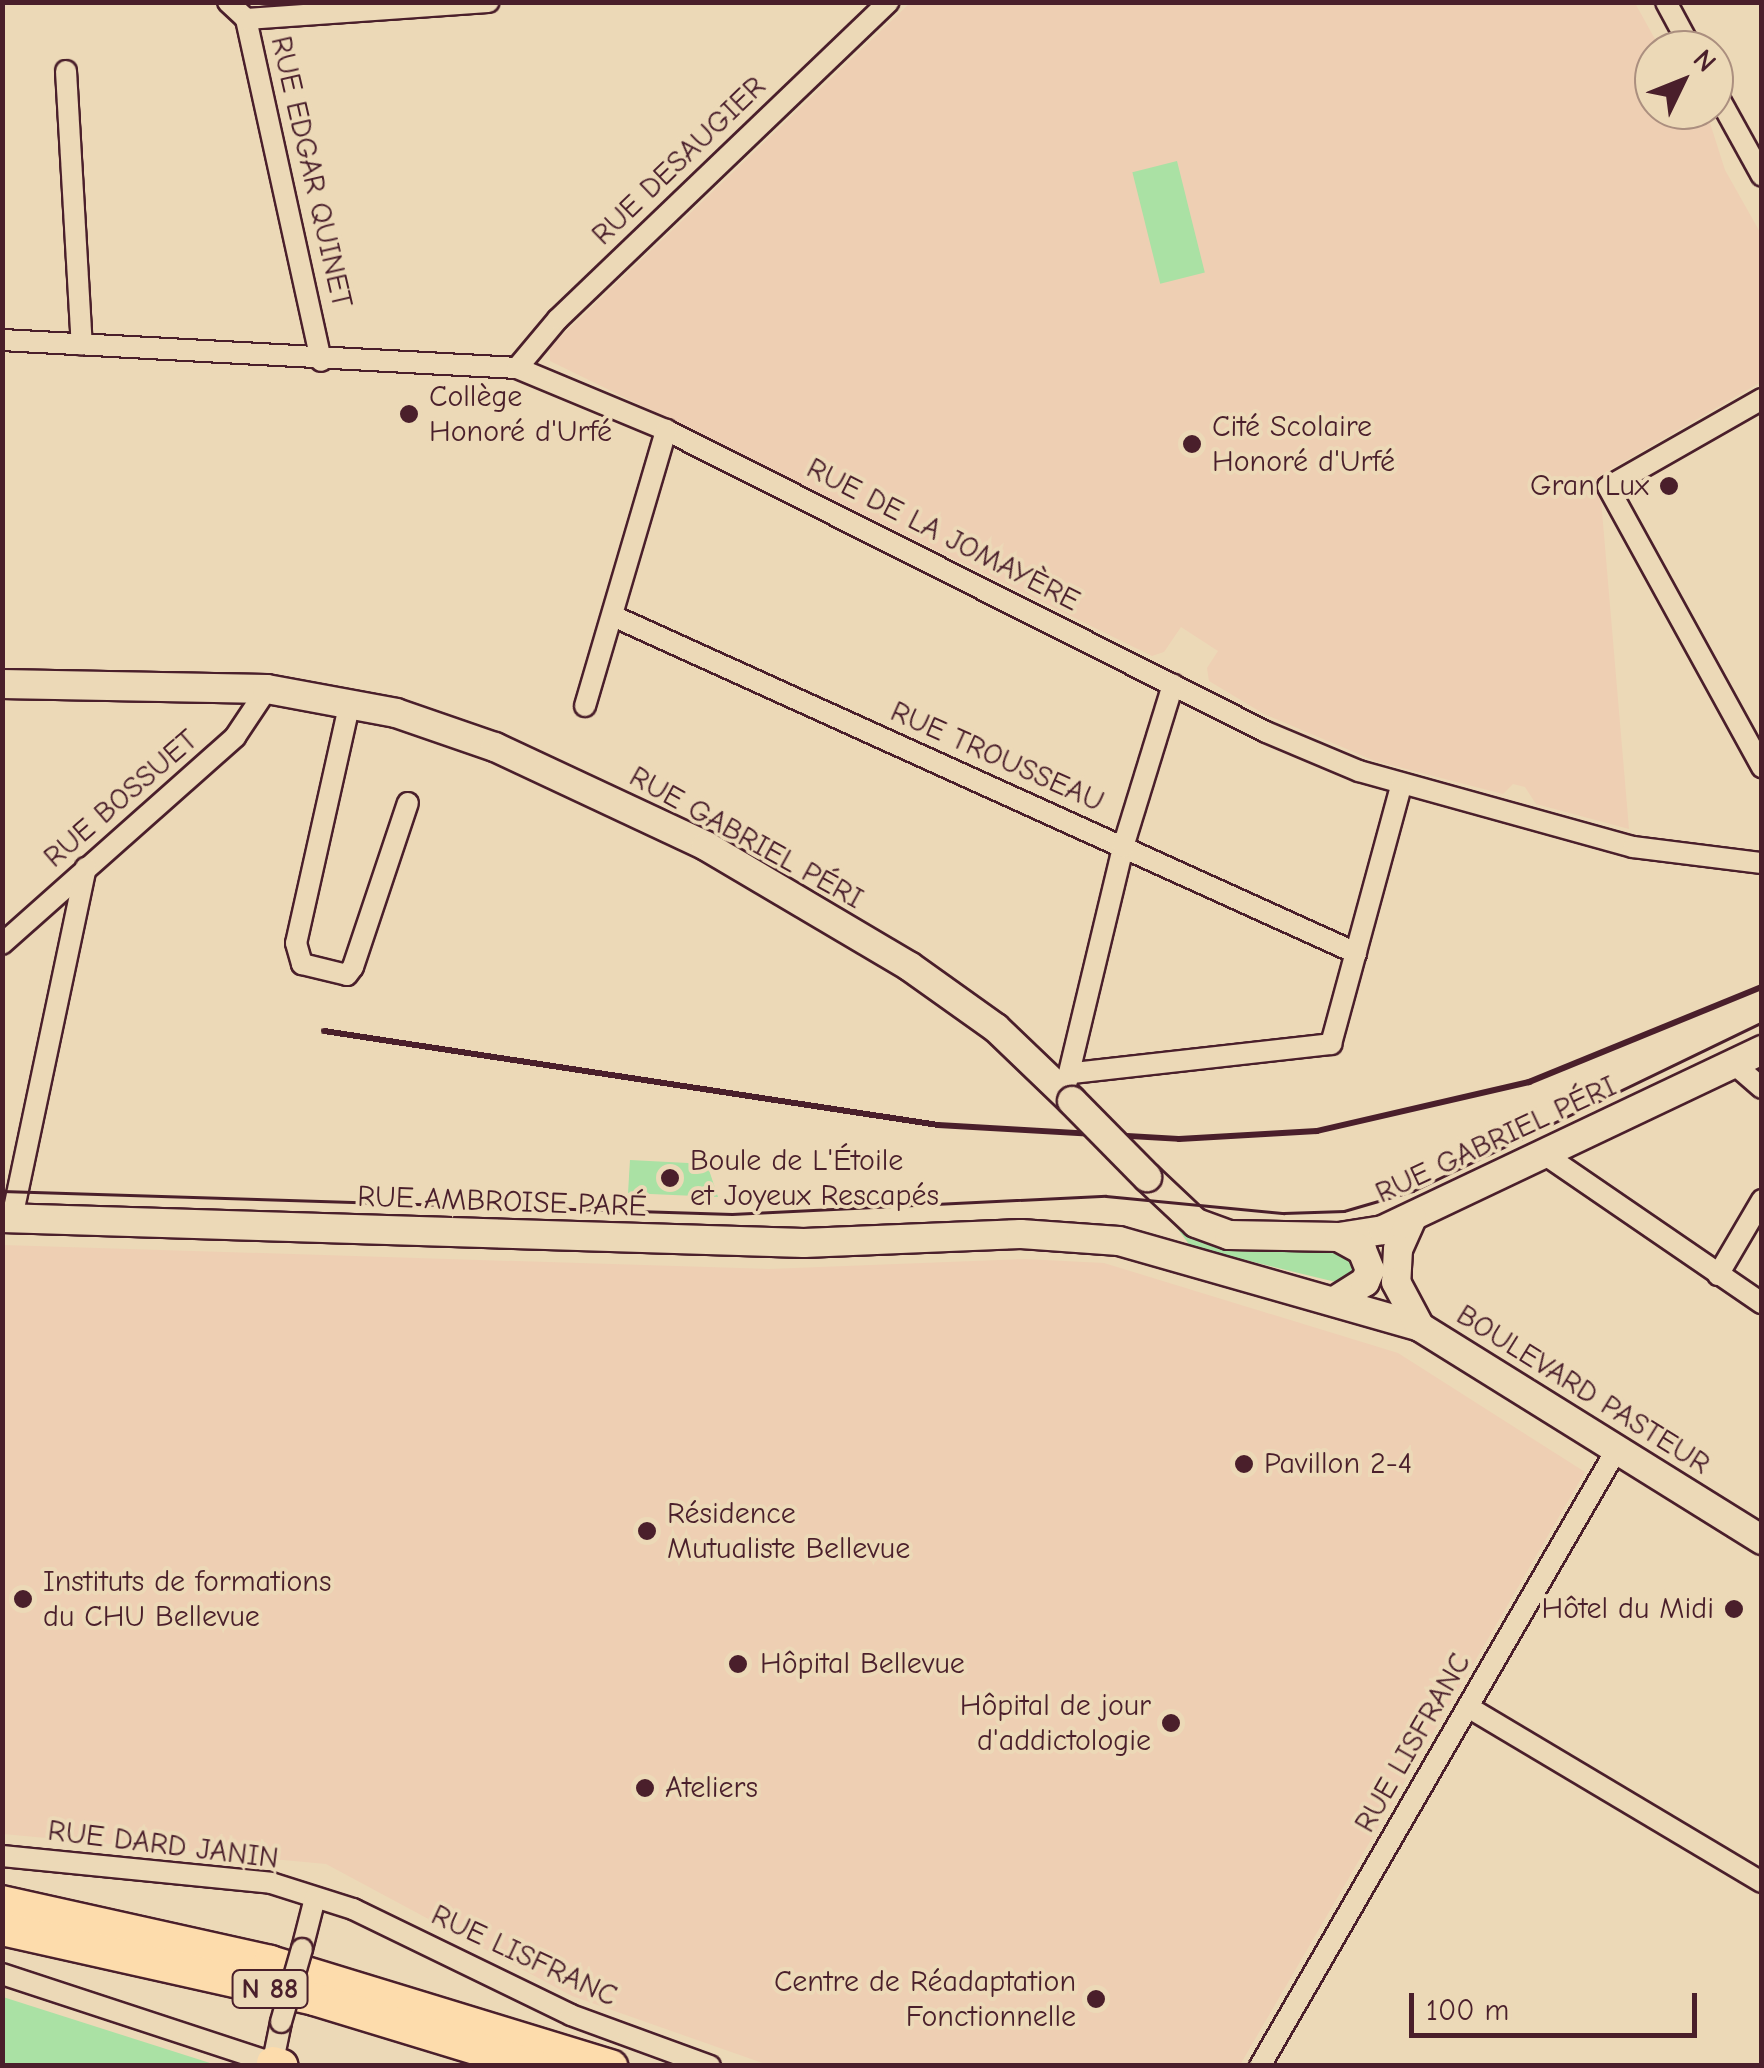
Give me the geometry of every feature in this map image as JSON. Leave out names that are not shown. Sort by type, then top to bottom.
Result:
[{"type":"highway","name":"N 88","points":[[2,1890],[62,1913]]},
{"type":"highway","name":"N 88","points":[[2,1902],[62,1913],[359,1986],[611,2066]]},
{"type":"highway","name":"N 88","points":[[2,1929],[314,1999],[534,2066]]},
{"type":"main road","name":"RUE GABRIEL PÉRI","points":[[2,684],[268,690],[350,702],[495,747],[706,846],[960,999],[1068,1088],[1179,1210],[1216,1232],[1261,1240],[1338,1237],[1412,1218],[1762,1050]]},
{"type":"main road","name":"RUE AMBROISE PARÉ","points":[[7,1218],[804,1243],[1021,1234],[1119,1241],[1178,1255]]},
{"type":"main road","name":"BOULEVARD PASTEUR","points":[[1412,1218],[1398,1249],[1396,1282],[1420,1328]]},
{"type":"main road","points":[[1336,1300],[1365,1282],[1370,1270],[1362,1250],[1338,1237]]},
{"type":"main road","name":"BOULEVARD PASTEUR","points":[[1178,1255],[1420,1328],[1762,1540]]},
{"type":"street","name":"RUE EDGAR QUINET","points":[[228,2],[246,18],[321,361]]},
{"type":"street","points":[[246,18],[488,2]]},
{"type":"street","name":"RUE DESAUGIER","points":[[517,368],[558,318],[888,2]]},
{"type":"street","points":[[1666,2],[1681,30]]},
{"type":"street","points":[[66,70],[82,345]]},
{"type":"street","points":[[1734,125],[1762,176]]},
{"type":"street","name":"RUE DE LA JOMAYÈRE","points":[[2,340],[321,361],[517,368],[666,430],[1266,732],[1401,786],[1632,846],[1762,862]]},
{"type":"street","points":[[1762,398],[1608,487],[1762,766]]},
{"type":"street","points":[[585,706],[666,430]]},
{"type":"street","name":"RUE TROUSSEAU","points":[[613,616],[1356,953]]},
{"type":"street","points":[[1172,684],[1123,847],[1068,1088],[1331,1044],[1401,786]]},
{"type":"street","name":"RUE BOSSUET","points":[[2,944],[236,738],[268,690]]},
{"type":"street","points":[[350,702],[296,943],[302,964],[347,974],[353,966],[408,803]]},
{"type":"street","points":[[7,1218],[86,868]]},
{"type":"street","points":[[1733,1063],[1762,1088]]},
{"type":"street","points":[[1544,1154],[1762,1303]]},
{"type":"street","points":[[1718,1275],[1762,1200]]},
{"type":"street","name":"RUE LISFRANC","points":[[1260,2066],[1617,1449]]},
{"type":"street","points":[[1468,1707],[1762,1882]]},
{"type":"street","name":"RUE DARD JANIN","points":[[2,1856],[271,1884],[315,1898]]},
{"type":"street","points":[[2,1974],[276,2065],[281,2022],[315,1898]]},
{"type":"street","name":"RUE LISFRANC","points":[[315,1898],[354,1909],[571,2015],[710,2066]]},
{"type":"shaded area","name":"Cité Scolaire Honoré d'Urfé","points":[[910,3],[1635,3],[1650,30],[1634,30],[1634,130],[1712,130],[1725,170],[1761,234],[1761,382],[1599,476],[1629,829],[1536,804],[1525,787],[1513,784],[1503,794],[1375,761],[1264,714],[1209,681],[1207,668],[1218,651],[1181,627],[1164,652],[1152,656],[550,361],[550,347]]},
{"type":"shaded area","name":"Hôpital Bellevue","points":[[3,1245],[769,1269],[1025,1259],[1104,1263],[1398,1353],[1585,1472],[1240,2065],[768,2065],[572,1996],[326,1864],[3,1834]]},
{"type":"green space","points":[[1177,161],[1205,273],[1160,284],[1132,172]]},
{"type":"green space","name":"Boule de L'Étoile et Joyeux Rescapés","points":[[630,1160],[707,1164],[718,1197],[628,1193]]},
{"type":"green space","points":[[1181,1225],[1240,1249],[1336,1249],[1353,1255],[1355,1271],[1344,1284],[1191,1247],[1177,1228]]},
{"type":"green space","points":[[3,1997],[210,2063],[215,2065],[3,2065]]},
{"type":"tram line","points":[[2,1191],[732,1214],[1106,1196],[1284,1213],[1344,1211],[1413,1191],[1762,1022]]},
{"type":"railway","points":[[324,1031],[938,1125],[1179,1139],[1317,1131],[1529,1082],[1762,987]]},
{"type":"place","name":"Collège Honoré d'Urfé","points":[[409,414]]},
{"type":"place","name":"Cité Scolaire Honoré d'Urfé","points":[[1192,444]]},
{"type":"place","name":"Gran Lux","points":[[1669,486]]},
{"type":"place","name":"Boule de L'Étoile et Joyeux Rescapés","points":[[670,1178]]},
{"type":"place","name":"Pavillon 2-4","points":[[1244,1464]]},
{"type":"place","name":"Résidence Mutualiste Bellevue","points":[[647,1531]]},
{"type":"place","name":"Instituts de formations du CHU Bellevue","points":[[23,1599]]},
{"type":"place","name":"Hôtel du Midi","points":[[1734,1609]]},
{"type":"place","name":"Hôpital Bellevue","points":[[738,1664]]},
{"type":"place","name":"Hôpital de jour d'addictologie","points":[[1171,1723]]},
{"type":"place","name":"Ateliers","points":[[645,1788]]},
{"type":"place","name":"Centre de Réadaptation Fonctionnelle","points":[[1096,1999]]}]
